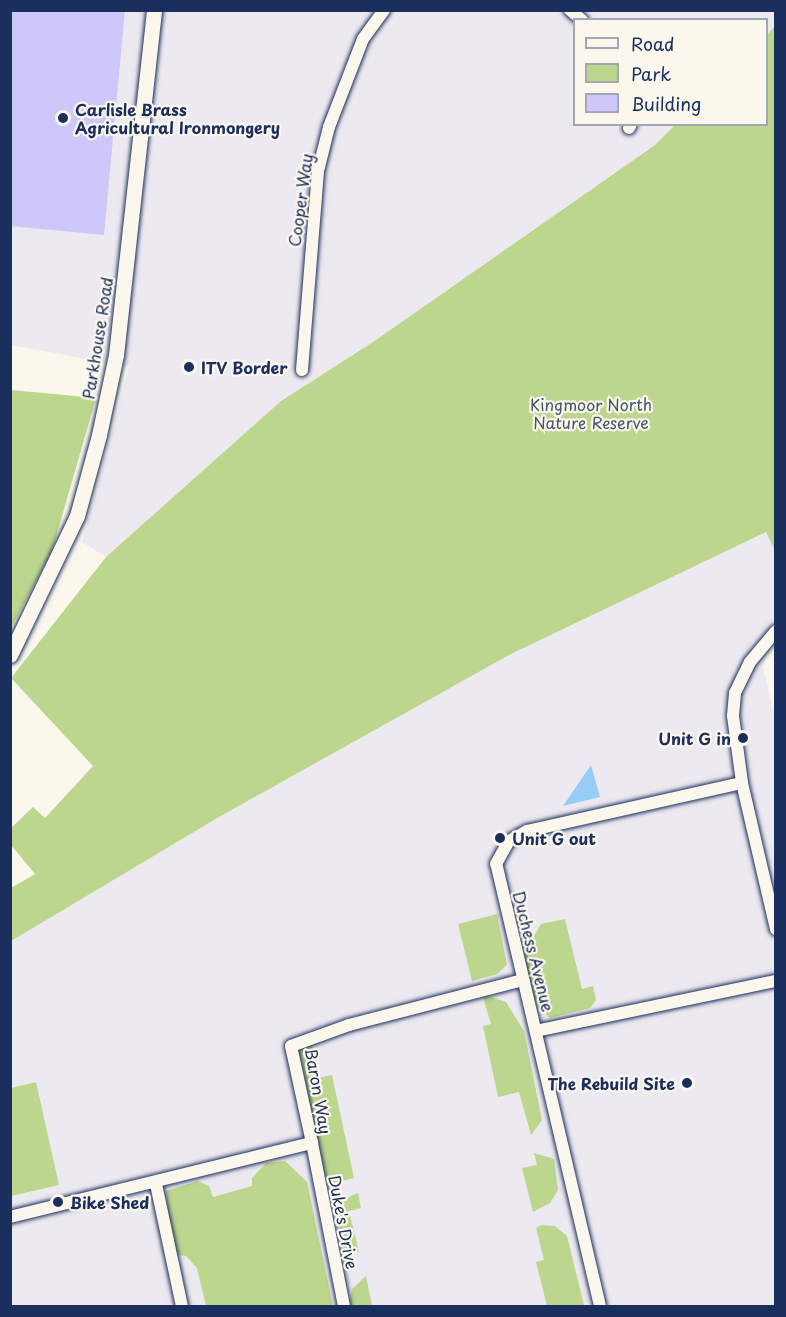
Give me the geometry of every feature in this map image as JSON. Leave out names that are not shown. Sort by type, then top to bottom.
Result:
[{"type":"street","name":"Parkhouse Road","points":[[10,655],[77,516],[99,435],[117,343],[154,10]]},
{"type":"street","name":"Cooper Way","points":[[302,370],[318,171],[329,127],[363,39],[384,10]]},
{"type":"street","points":[[776,631],[750,662],[735,693],[733,716],[742,783],[776,929]]},
{"type":"street","name":"Duchess Avenue","points":[[600,1306],[496,864],[509,841],[527,831],[742,783]]},
{"type":"street","name":"Baron Way","points":[[11,1217],[156,1184],[312,1143],[291,1046],[349,1025],[523,980]]},
{"type":"street","points":[[536,1031],[776,981]]},
{"type":"street","name":"Duke's Drive","points":[[312,1143],[344,1306]]},
{"type":"street","points":[[156,1184],[182,1306]]},
{"type":"shaded area","points":[[775,10],[776,26],[768,34],[768,18],[573,18],[573,126],[674,126],[655,145],[373,342],[281,401],[106,557],[82,542],[129,367],[11,345],[10,11]]},
{"type":"shaded area","points":[[766,532],[776,551],[775,616],[763,667],[776,722],[775,1306],[11,1306],[10,941],[219,817],[511,654]]},
{"type":"green space","name":"Kingmoor North Nature Reserve","points":[[775,26],[775,551],[766,532],[511,654],[219,817],[11,941],[11,888],[35,874],[11,845],[11,828],[33,807],[45,818],[93,766],[11,678],[106,557],[281,401],[373,342],[655,145],[674,126],[768,126],[768,34]]},
{"type":"green space","points":[[11,390],[96,398],[52,551],[11,628]]},
{"type":"green space","points":[[497,914],[507,965],[497,974],[472,981],[458,924]]},
{"type":"green space","points":[[565,919],[582,989],[593,986],[596,1000],[590,1008],[550,1018],[534,1002],[519,942],[533,938],[541,924]]},
{"type":"green space","points":[[482,994],[506,1002],[524,1031],[542,1120],[531,1135],[519,1092],[498,1097],[483,1026],[491,1024]]},
{"type":"green space","points":[[312,1044],[319,1078],[332,1075],[354,1178],[334,1183],[323,1179],[297,1054]]},
{"type":"green space","points":[[36,1082],[59,1185],[11,1196],[11,1088]]},
{"type":"green space","points":[[534,1153],[554,1159],[558,1190],[550,1203],[533,1212],[522,1168],[537,1165]]},
{"type":"green space","points":[[285,1161],[307,1182],[333,1306],[206,1306],[197,1268],[186,1256],[173,1254],[166,1191],[198,1181],[209,1186],[213,1197],[252,1186],[252,1178],[266,1163]]},
{"type":"green space","points":[[358,1193],[361,1208],[349,1211],[359,1252],[351,1252],[344,1249],[333,1204]]},
{"type":"green space","points":[[541,1225],[555,1226],[567,1236],[584,1305],[547,1306],[536,1262],[544,1260],[536,1228]]},
{"type":"green space","points":[[366,1276],[372,1306],[349,1306],[352,1289]]},
{"type":"water","points":[[591,765],[600,797],[563,806]]},
{"type":"building","name":"Carlisle Brass Agricultural Ironmongery","points":[[10,10],[125,10],[104,235],[10,226]]},
{"type":"place","name":"Carlisle Brass Agricultural Ironmongery","points":[[63,118]]},
{"type":"place","name":"ITV Border","points":[[189,367]]},
{"type":"place","name":"Unit G in","points":[[743,738]]},
{"type":"place","name":"Unit G out","points":[[500,838]]},
{"type":"place","name":"The Rebuild Site","points":[[687,1083]]},
{"type":"place","name":"Bike Shed","points":[[58,1202]]}]
